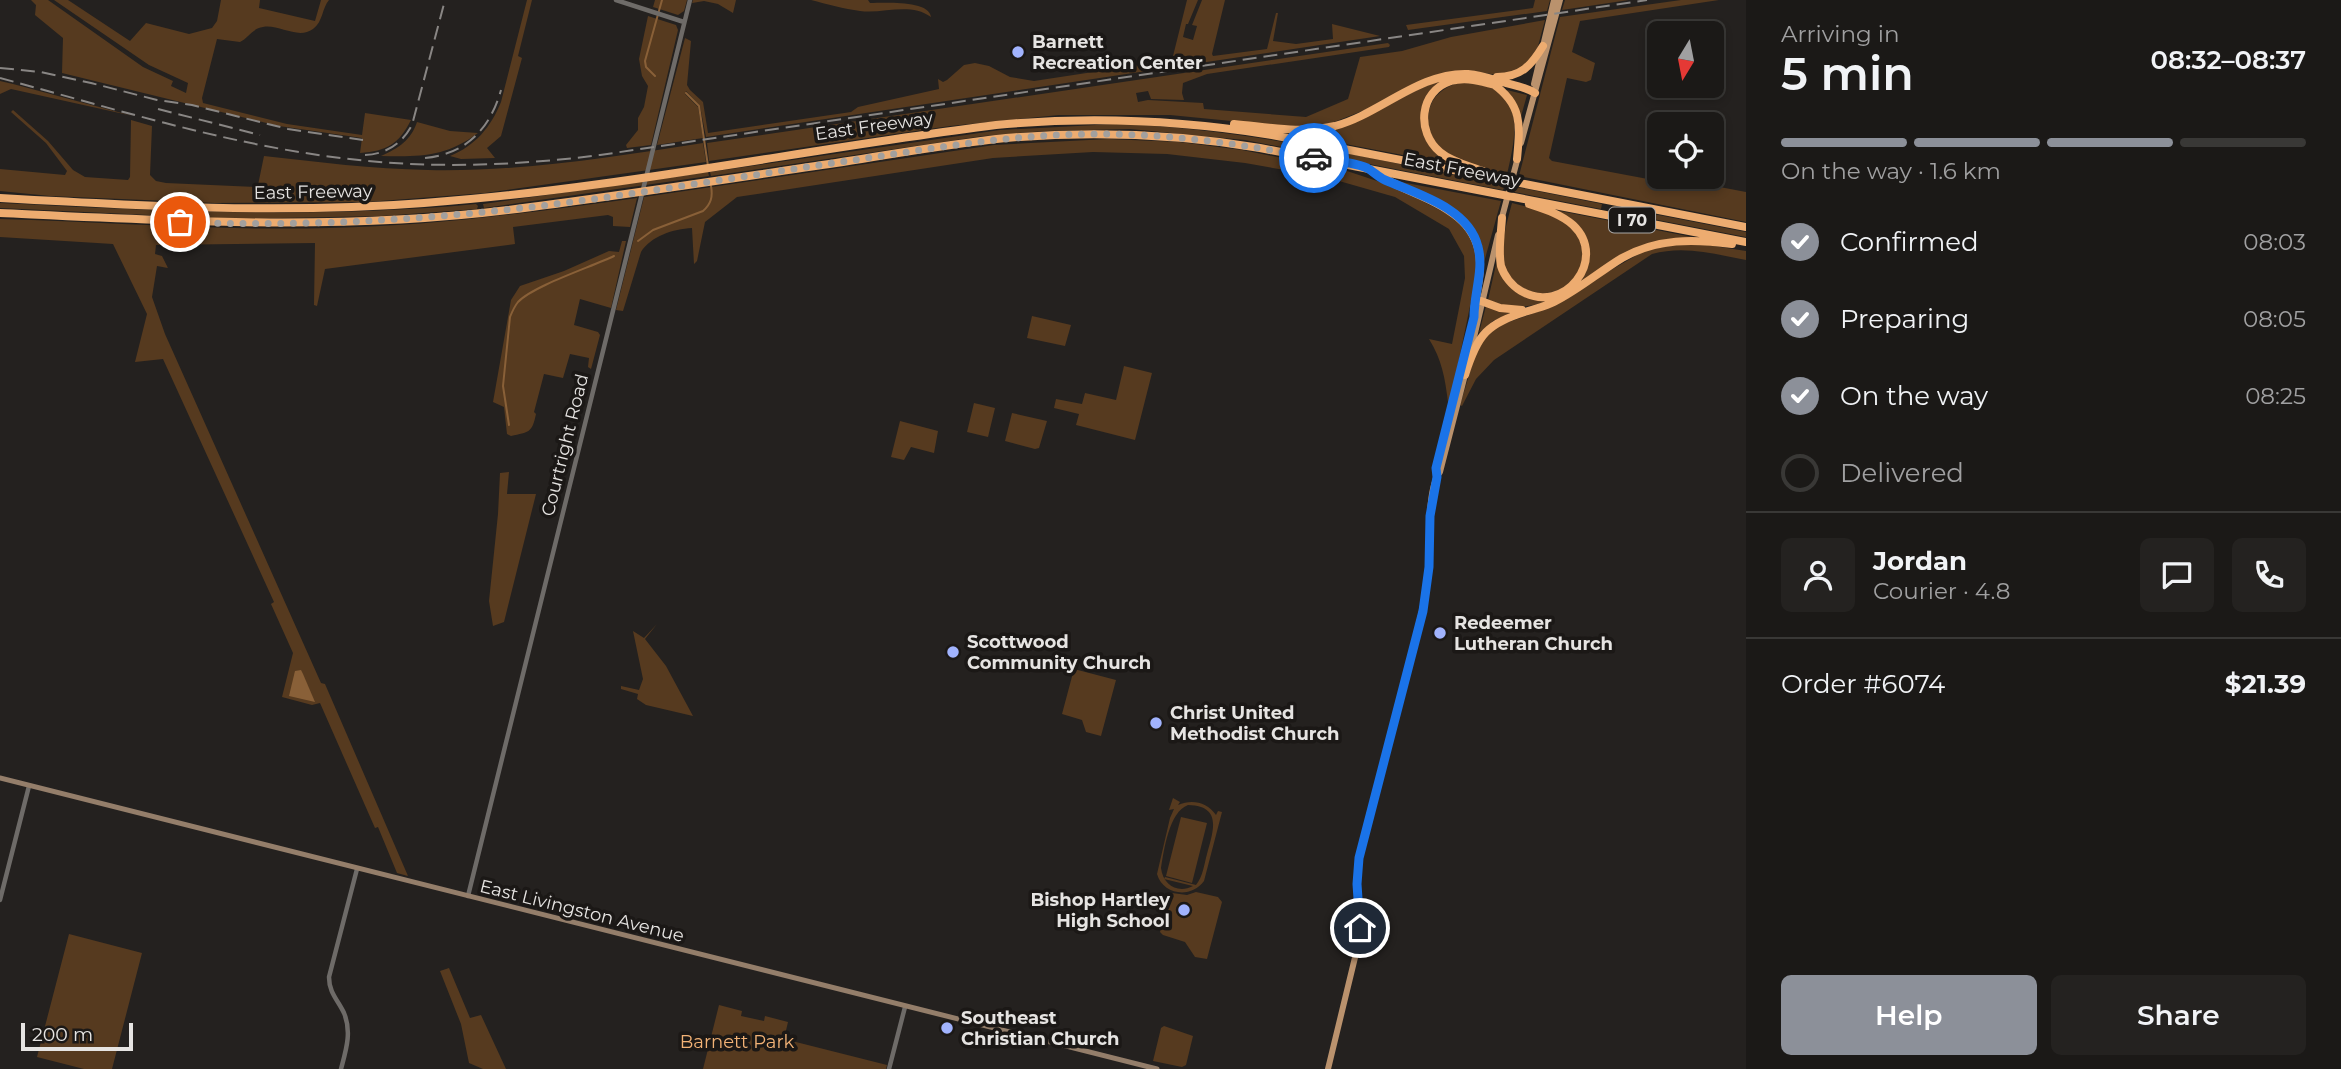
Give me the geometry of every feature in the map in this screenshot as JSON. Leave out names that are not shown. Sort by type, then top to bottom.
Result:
[{"type":"highway","points":[[1497,179],[1439,152],[1429,139],[1423,120],[1426,106],[1432,95],[1448,82],[1469,79],[1490,81],[1522,72],[1531,65],[1543,46]]},
{"type":"highway","points":[[1216,126],[1226,123],[1279,130],[1323,128],[1347,122],[1439,78],[1465,74],[1535,93]]},
{"type":"highway","points":[[1490,81],[1509,97],[1517,112],[1517,159]]},
{"type":"highway","name":"East Freeway","points":[[0,198],[212,208],[366,207],[522,194],[963,129],[1032,122],[1123,120],[1216,126],[1272,135],[1746,227]]},
{"type":"highway","name":"East Freeway","points":[[0,213],[223,223],[363,222],[509,210],[993,140],[1082,134],[1150,135],[1260,148],[1746,244]]},
{"type":"highway","points":[[1367,168],[1381,178],[1455,214],[1470,230],[1479,250],[1480,264],[1474,317]]},
{"type":"highway","points":[[1502,218],[1501,262],[1506,277],[1514,286],[1530,295],[1545,297],[1559,294],[1577,281],[1584,267],[1586,253],[1577,230],[1563,218],[1528,204],[1518,197]]},
{"type":"highway","points":[[1465,375],[1476,344],[1485,331],[1499,321],[1554,302],[1624,257],[1653,245],[1691,240],[1746,244]]},
{"type":"highway","points":[[1481,302],[1500,308],[1529,310]]},
{"type":"main road","points":[[1437,477],[1465,375],[1557,2]]},
{"type":"main road","points":[[1535,93],[1534,86],[1543,46],[1551,26]]},
{"type":"main road","points":[[1328,1069],[1359,941],[1359,858],[1425,596],[1436,468],[1477,304],[1481,302]]},
{"type":"main road","name":"East Livingston Avenue","points":[[0,778],[1157,1069]]},
{"type":"street","points":[[616,0],[684,22]]},
{"type":"street","name":"Courtright Road","points":[[468,897],[690,0]]},
{"type":"street","points":[[0,900],[29,786]]},
{"type":"street","points":[[341,1069],[348,1041],[348,1028],[345,1016],[332,994],[329,977],[357,869]]},
{"type":"street","points":[[889,1069],[905,1007]]},
{"type":"green space","points":[[31,0],[48,0],[143,67],[173,81],[171,86],[186,93],[188,83],[149,65],[54,0],[68,0],[130,41],[146,23],[189,34],[212,28],[217,21],[221,0],[260,0],[259,8],[315,21],[321,0],[329,0],[319,23],[307,32],[263,27],[256,29],[240,42],[217,39],[203,103],[287,124],[362,135],[365,113],[411,120],[402,135],[391,145],[360,153],[362,138],[279,126],[62,73],[63,38],[35,15],[36,5]]},
{"type":"green space","points":[[527,0],[532,0],[518,56],[522,58],[501,136],[487,148],[495,158],[461,159],[450,156],[474,141],[497,111]]},
{"type":"green space","points":[[655,0],[687,0],[684,11],[678,15],[653,7]]},
{"type":"green space","points":[[693,0],[736,0],[733,13],[718,4],[704,1],[692,3]]},
{"type":"green space","points":[[811,0],[868,0],[870,3],[915,5],[923,8],[931,17],[914,10],[869,12]]},
{"type":"green space","points":[[1187,0],[1198,0],[1186,24],[1183,37],[1193,40],[1197,26],[1192,25],[1202,0],[1225,0],[1213,56],[1267,49],[1276,13],[1273,41],[1296,44],[1333,39],[1332,24],[1380,36],[706,137],[700,106],[686,91],[685,94],[698,107],[703,138],[657,145],[685,38],[691,41],[687,85],[703,102],[708,133],[851,112],[858,107],[939,89],[938,79],[943,82],[964,65],[975,63],[989,66],[1010,77],[1034,81],[1172,60]]},
{"type":"green space","points":[[1535,0],[1550,0],[1547,11],[1408,30],[1406,25],[1533,8]]},
{"type":"green space","points":[[1565,0],[1629,0],[1562,10]]},
{"type":"green space","points":[[1681,0],[1719,0],[1580,21],[1572,52],[1595,63],[1591,80],[1586,82],[1567,78],[1549,158],[1552,161],[1647,179],[1647,189],[1724,188],[1746,192],[1746,222],[1519,176],[1560,17]]},
{"type":"green space","points":[[648,16],[676,25],[678,30],[651,145],[627,148],[626,145],[638,130],[638,118],[644,107],[648,86],[642,76],[639,59]]},
{"type":"green space","points":[[1545,20],[1537,50],[1529,63],[1517,72],[1497,75],[1467,70],[1329,124],[1292,127],[1170,115],[1059,115],[950,126],[709,161],[707,143],[1388,43],[1390,45],[1207,74],[1183,83],[1184,100],[1151,99],[1148,91],[1136,93],[1138,102],[1148,100],[1203,103],[1204,109],[1306,117],[1348,99],[1360,57],[1402,51],[1451,37]]},
{"type":"green space","points":[[1453,77],[1433,91],[1424,134],[1455,165],[1293,134],[1367,115],[1430,84]]},
{"type":"green space","points":[[0,81],[133,116],[11,89],[0,94]]},
{"type":"green space","points":[[1458,83],[1480,85],[1495,90],[1506,98],[1514,123],[1514,139],[1507,174],[1465,163],[1441,148],[1433,138],[1428,126],[1433,101],[1439,93]]},
{"type":"green space","points":[[1507,92],[1527,95],[1520,120]]},
{"type":"green space","points":[[13,110],[48,141],[73,170],[85,177],[128,180],[131,120],[152,126],[150,175],[156,181],[166,183],[256,187],[264,156],[387,168],[497,169],[703,143],[706,162],[485,193],[367,202],[215,203],[50,196],[0,191],[0,169],[65,175],[67,171],[46,143],[11,112]]},
{"type":"green space","points":[[417,122],[450,131],[478,133],[455,147],[432,154],[381,156],[404,143]]},
{"type":"green space","points":[[1115,124],[1262,138],[1505,185],[1503,190],[1245,140],[1130,129],[983,136],[711,176],[710,172],[1000,130]]},
{"type":"green space","points":[[1108,139],[1179,142],[1242,150],[1347,171],[1395,187],[1455,218],[1471,238],[1477,255],[1476,277],[1450,403],[1440,362],[1429,339],[1452,344],[1465,278],[1464,256],[1449,229],[1395,197],[1325,177],[1245,163],[1167,154],[1093,152],[993,158],[737,197],[705,222],[697,261],[694,264],[692,228],[663,234],[645,246],[623,311],[616,310],[644,197],[994,145]]},
{"type":"green space","points":[[708,172],[709,176],[484,208],[483,204]]},
{"type":"green space","points":[[1396,181],[1501,201],[1483,266],[1468,224]]},
{"type":"green space","points":[[1516,187],[1602,204],[1601,209],[1514,192]]},
{"type":"green space","points":[[637,198],[630,227],[613,226],[613,217],[608,215],[513,227],[515,244],[325,269],[317,306],[314,305],[315,243],[156,245],[155,254],[162,256],[168,268],[157,266],[152,297],[165,334],[321,683],[325,684],[408,876],[397,873],[320,703],[312,705],[282,697],[293,653],[271,604],[274,602],[163,359],[135,362],[147,314],[113,244],[0,237],[0,219],[289,229],[369,227],[522,213]]},
{"type":"green space","points":[[0,203],[238,212],[478,206],[477,209],[382,216],[233,219],[0,208]]},
{"type":"green space","points":[[1512,203],[1559,218],[1571,228],[1580,242],[1583,256],[1579,269],[1572,280],[1561,289],[1547,293],[1532,292],[1517,284],[1506,272],[1503,247]]},
{"type":"green space","points":[[1612,206],[1746,232],[1746,237],[1611,211]]},
{"type":"green space","points":[[1555,210],[1697,238],[1641,248],[1575,287],[1587,247]]},
{"type":"green space","points":[[622,241],[626,241],[611,308],[580,299],[574,325],[600,335],[591,369],[588,367],[589,358],[570,354],[563,378],[544,374],[531,428],[522,434],[507,434],[504,407],[493,402],[511,300],[520,286],[564,271],[609,251],[619,252]]},
{"type":"green space","points":[[1679,244],[1746,251],[1746,260],[1687,250],[1652,254],[1494,360],[1476,379],[1462,406],[1460,405],[1477,349],[1492,328],[1540,311],[1644,251]]},
{"type":"green space","points":[[1497,260],[1510,286],[1556,299],[1522,307],[1506,306],[1488,300]]},
{"type":"green space","points":[[1486,306],[1513,313],[1493,321],[1479,333]]},
{"type":"green space","points":[[1032,316],[1071,325],[1065,346],[1027,338]]},
{"type":"green space","points":[[1124,366],[1152,373],[1135,440],[1076,425],[1079,414],[1054,408],[1056,399],[1082,404],[1085,393],[1116,400]]},
{"type":"green space","points":[[974,403],[995,408],[988,437],[967,432]]},
{"type":"green space","points":[[1012,413],[1047,421],[1039,448],[1005,441]]},
{"type":"green space","points":[[900,421],[938,431],[934,453],[911,447],[904,460],[891,457]]},
{"type":"green space","points":[[509,472],[507,494],[536,494],[504,622],[493,626],[489,601],[500,473]]},
{"type":"green space","points":[[657,624],[645,639],[666,666],[693,716],[646,705],[637,699],[638,694],[621,689],[621,686],[639,690],[643,679],[633,631],[644,638]]},
{"type":"green space","points":[[1074,669],[1116,680],[1101,736],[1086,732],[1082,720],[1062,714]]},
{"type":"green space","points":[[1173,798],[1180,802],[1178,805],[1199,803],[1216,815],[1218,811],[1222,812],[1204,881],[1198,887],[1185,892],[1171,890],[1160,881],[1157,874],[1174,809],[1169,810]],"holes":[[[1188,805],[1207,810],[1213,821],[1213,829],[1203,870],[1196,885],[1164,878],[1162,874],[1166,842],[1176,815]],[[1165,879],[1193,886],[1177,888]]]},
{"type":"green space","points":[[1181,817],[1207,823],[1192,883],[1166,876]]},
{"type":"green space","points":[[1196,892],[1218,897],[1222,902],[1207,959],[1195,957],[1185,942],[1160,932],[1168,895]]},
{"type":"green space","points":[[69,934],[142,953],[112,1069],[84,1069],[37,1057]]},
{"type":"green space","points":[[449,968],[470,1018],[481,1015],[506,1069],[483,1069],[469,1063],[461,1024],[440,971]]},
{"type":"green space","name":"Barnett Park","points":[[719,1005],[742,1011],[741,1016],[764,1021],[765,1016],[788,1022],[784,1039],[887,1065],[886,1069],[703,1069]]},
{"type":"green space","points":[[1164,1026],[1193,1036],[1186,1065],[1182,1067],[1153,1061],[1161,1028]]},
{"type":"shaded area","points":[[301,670],[315,702],[289,696],[295,671]]},
{"type":"waterway","points":[[655,76],[646,67],[645,61],[662,0]]},
{"type":"waterway","points":[[686,93],[699,106],[708,166]]},
{"type":"waterway","points":[[638,241],[653,230],[703,211],[711,200],[711,186]]},
{"type":"waterway","points":[[509,425],[503,386],[510,317],[515,306],[536,290],[614,256]]},
{"type":"railway","points":[[365,155],[380,153],[393,147],[412,125],[445,0]]},
{"type":"railway","points":[[0,78],[169,124],[298,152],[406,164],[503,164],[600,155],[1647,0]]},
{"type":"railway","points":[[0,68],[41,72],[288,129],[363,140]]},
{"type":"railway","points":[[425,158],[453,151],[474,137],[490,117],[501,90]]},
{"type":"railway","points":[[158,109],[260,135]]},
{"type":"way so far","points":[[180,222],[292,224],[442,217],[617,195],[969,143],[1044,136],[1122,134],[1190,138],[1314,158]]},
{"type":"place","name":"Barnett Recreation Center","points":[[1018,52]]},
{"type":"place","name":"Redeemer Lutheran Church","points":[[1440,633]]},
{"type":"place","name":"Scottwood Community Church","points":[[953,652]]},
{"type":"place","name":"Christ United Methodist Church","points":[[1156,723]]},
{"type":"place","name":"Bishop Hartley High School","points":[[1184,910]]},
{"type":"place","name":"Southeast Christian Church","points":[[947,1028]]},
{"type":"route","points":[[1314,158],[1367,168],[1381,178],[1455,214],[1476,239],[1480,264],[1474,317],[1436,468],[1423,611],[1359,858],[1357,891],[1360,928]]}]
